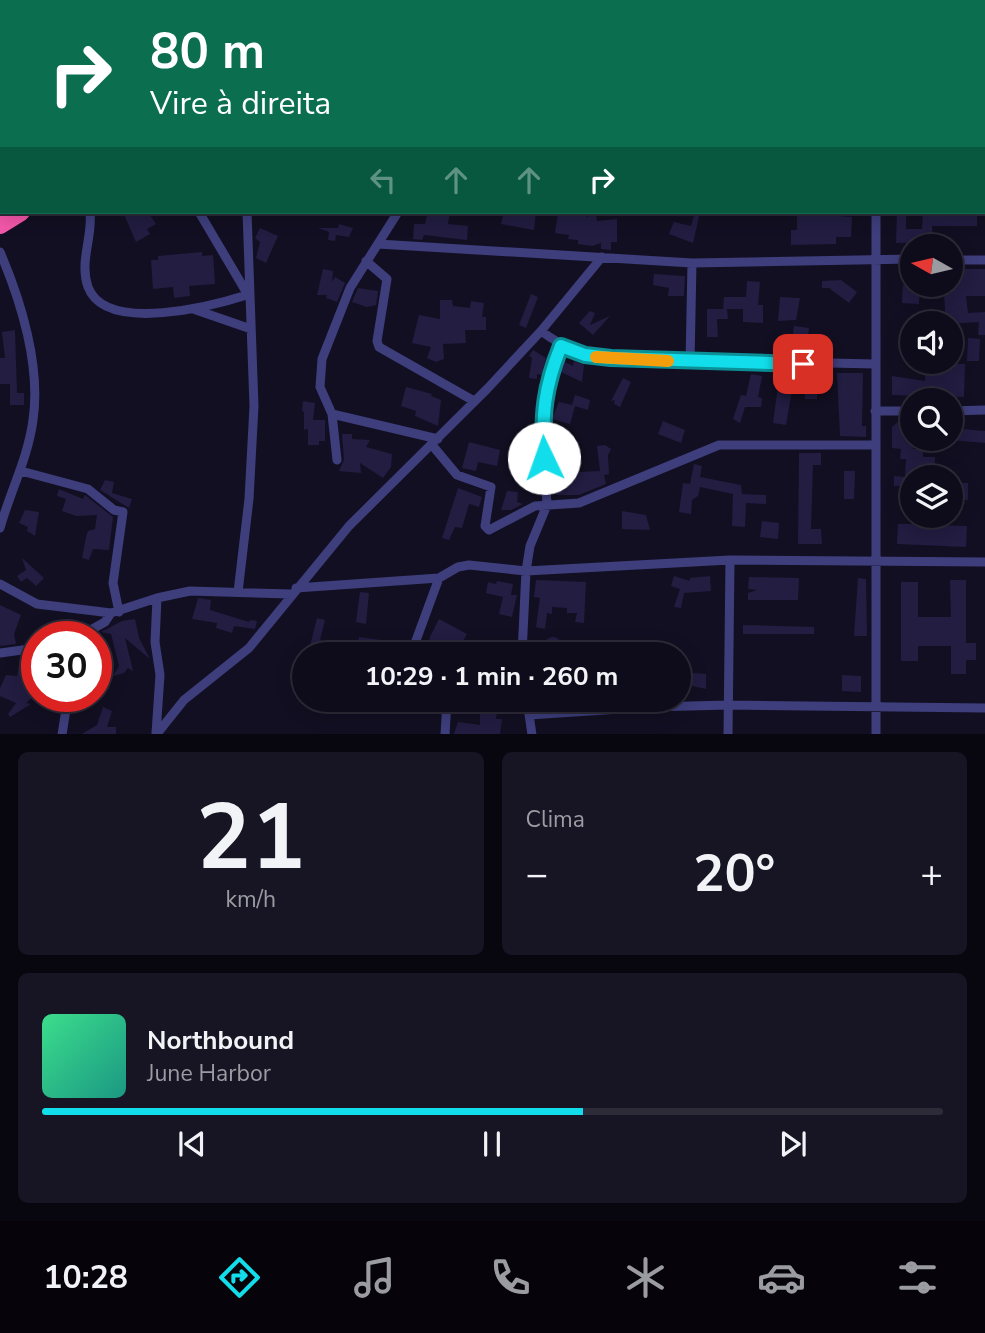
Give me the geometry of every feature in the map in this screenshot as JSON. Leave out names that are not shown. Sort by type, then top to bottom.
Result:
[{"type":"highway","points":[[0,225],[18,214]]},
{"type":"street","points":[[90,214],[85,271],[88,287],[101,302],[132,314],[195,310],[249,295]]},
{"type":"street","points":[[200,214],[249,295]]},
{"type":"street","points":[[238,592],[254,406],[247,214]]},
{"type":"street","points":[[337,460],[332,414],[320,387],[322,359],[340,309],[366,261],[397,214]]},
{"type":"street","points":[[876,214],[876,734]]},
{"type":"street","points":[[378,244],[692,263],[900,260]]},
{"type":"street","points":[[0,252],[21,313],[34,386],[34,419],[20,471],[0,528]]},
{"type":"street","points":[[156,734],[184,701],[241,656],[349,527],[541,331],[602,257]]},
{"type":"street","points":[[963,260],[985,260]]},
{"type":"street","points":[[366,261],[387,279],[377,341],[379,346],[474,401]]},
{"type":"street","points":[[690,363],[692,263]]},
{"type":"street","points":[[195,310],[251,329]]},
{"type":"street","points":[[541,331],[561,346],[585,355],[690,363],[875,364]]},
{"type":"street","points":[[523,642],[530,546],[547,505],[542,412],[545,388],[561,346]]},
{"type":"street","points":[[963,411],[985,410]]},
{"type":"street","points":[[875,411],[900,411]]},
{"type":"street","points":[[332,414],[435,442],[457,475],[491,486],[485,526],[489,530],[518,514],[547,505],[579,503],[719,445],[875,445]]},
{"type":"street","points":[[20,471],[88,489],[114,510],[122,512],[113,583],[115,613]]},
{"type":"street","points":[[728,734],[730,560]]},
{"type":"street","points":[[106,621],[115,613],[157,598],[190,591],[293,591],[439,578],[458,567],[469,565],[526,571],[730,560],[985,562]]},
{"type":"street","points":[[415,642],[439,578]]},
{"type":"street","points":[[0,584],[37,604],[115,613]]},
{"type":"street","points":[[156,734],[160,675],[155,642],[157,598]]},
{"type":"street","points":[[0,653],[21,650]]},
{"type":"street","points":[[529,716],[650,707],[729,705],[985,708]]},
{"type":"street","points":[[62,734],[65,712]]},
{"type":"street","points":[[444,734],[446,712]]},
{"type":"street","points":[[528,712],[532,734]]},
{"type":"building","points":[[124,214],[149,214],[156,224],[147,229],[150,234],[136,242]]},
{"type":"building","points":[[428,214],[450,214],[448,224],[468,226],[467,240],[424,235],[422,240],[413,239],[414,224],[425,224]]},
{"type":"building","points":[[504,214],[536,214],[534,230],[501,224]]},
{"type":"building","points":[[558,214],[586,214],[586,217],[596,214],[597,221],[617,219],[617,242],[611,242],[611,250],[601,249],[601,243],[592,246],[578,244],[578,240],[568,239],[569,235],[555,233]]},
{"type":"building","points":[[694,214],[700,214],[693,243],[669,234],[674,222],[691,226]]},
{"type":"building","points":[[797,214],[836,214],[852,217],[851,237],[836,237],[836,244],[791,245],[791,230],[797,230]]},
{"type":"building","points":[[897,214],[906,214],[906,229],[922,229],[923,214],[977,214],[977,226],[932,226],[932,234],[900,234],[900,243],[896,243]]},
{"type":"building","points":[[339,224],[353,228],[349,237],[336,235],[335,241],[328,240],[329,232],[318,228],[338,228]]},
{"type":"building","points":[[260,228],[278,236],[266,263],[256,258],[260,242],[255,238]]},
{"type":"building","points":[[202,252],[202,256],[213,255],[215,284],[189,286],[190,296],[174,298],[173,287],[153,289],[151,260],[158,260],[158,256]]},
{"type":"building","points":[[323,269],[333,271],[332,282],[335,277],[345,283],[337,302],[326,298],[327,295],[317,295]]},
{"type":"building","points":[[963,269],[985,269],[985,296],[966,296],[968,313],[985,312],[985,335],[978,335],[979,322],[963,323],[963,311],[945,311],[944,298],[963,297]]},
{"type":"building","points":[[654,274],[685,276],[684,296],[668,296],[669,288],[653,285]]},
{"type":"building","points":[[841,280],[857,292],[849,303],[829,288],[822,288],[822,281]]},
{"type":"building","points":[[747,281],[760,282],[758,305],[763,305],[763,323],[743,322],[743,309],[723,309],[724,297],[746,297]]},
{"type":"building","points":[[358,288],[378,291],[376,305],[367,307],[352,302]]},
{"type":"building","points":[[531,294],[538,297],[526,328],[519,325]]},
{"type":"building","points":[[780,297],[800,298],[796,320],[778,321]]},
{"type":"building","points":[[902,298],[919,298],[919,304],[902,303]]},
{"type":"building","points":[[440,300],[452,300],[453,306],[470,308],[471,301],[484,303],[482,317],[486,317],[486,330],[465,330],[466,343],[443,344],[444,359],[436,362],[427,358],[431,347],[412,343],[419,315],[440,319]]},
{"type":"building","points":[[707,309],[727,309],[728,319],[717,319],[718,337],[707,337]]},
{"type":"building","points":[[590,311],[595,313],[590,325],[610,316],[593,335],[579,323]]},
{"type":"building","points":[[794,326],[809,328],[806,349],[797,348],[798,340],[792,339]]},
{"type":"building","points":[[15,330],[17,393],[24,393],[24,405],[10,405],[10,384],[0,384],[0,358],[5,358],[2,332]]},
{"type":"building","points":[[968,338],[980,339],[979,361],[967,361]]},
{"type":"building","points":[[533,350],[546,358],[542,375],[537,374],[537,379],[529,378],[532,358],[529,356]]},
{"type":"building","points":[[563,361],[573,366],[574,361],[584,365],[582,382],[559,371]]},
{"type":"building","points":[[965,364],[964,397],[963,388],[900,388],[900,395],[892,395],[892,376],[925,381],[925,374],[963,374]]},
{"type":"building","points":[[837,373],[863,373],[862,426],[866,426],[866,437],[840,436]]},
{"type":"building","points":[[751,374],[762,376],[758,397],[762,398],[761,407],[745,407],[740,423],[733,419],[741,395],[746,396]]},
{"type":"building","points":[[805,375],[818,375],[817,399],[805,399]]},
{"type":"building","points":[[623,378],[631,382],[620,407],[614,404],[615,400],[611,401]]},
{"type":"building","points":[[778,386],[792,390],[786,425],[773,423]]},
{"type":"building","points":[[406,387],[432,394],[431,396],[441,400],[438,426],[415,416],[416,411],[401,406]]},
{"type":"building","points":[[575,395],[590,400],[588,410],[575,406],[570,424],[552,419],[559,402],[572,405]]},
{"type":"building","points":[[303,401],[315,403],[313,420],[325,420],[325,441],[319,441],[319,445],[308,445],[308,429],[304,430]]},
{"type":"building","points":[[663,421],[685,430],[681,443],[658,434]]},
{"type":"building","points":[[900,422],[900,449],[892,448],[892,427]]},
{"type":"building","points":[[963,429],[985,431],[985,443],[963,441]]},
{"type":"building","points":[[342,434],[352,434],[352,439],[370,440],[366,447],[392,454],[391,467],[383,478],[360,463],[361,473],[339,471],[344,460]]},
{"type":"building","points":[[469,442],[500,450],[497,466],[478,462],[476,471],[462,468]]},
{"type":"building","points":[[605,445],[611,449],[608,455],[609,474],[604,475],[606,484],[579,495],[557,495],[552,469],[558,473],[600,471],[597,446]]},
{"type":"building","points":[[901,451],[923,451],[923,457],[935,457],[935,465],[906,465],[906,459],[900,459]]},
{"type":"building","points":[[799,453],[821,453],[821,465],[813,465],[811,529],[821,529],[822,544],[798,544]]},
{"type":"building","points":[[694,464],[702,466],[700,477],[741,485],[742,494],[766,495],[766,504],[746,503],[745,527],[732,526],[733,494],[700,487],[698,496],[692,500],[691,514],[679,512],[683,483],[690,484]]},
{"type":"building","points":[[844,471],[855,471],[854,499],[844,499]]},
{"type":"building","points":[[894,476],[900,477],[900,486],[894,486]]},
{"type":"building","points":[[105,480],[114,482],[112,493],[132,499],[129,508],[100,490]]},
{"type":"building","points":[[963,483],[968,483],[968,500],[963,500]]},
{"type":"building","points":[[458,488],[482,497],[479,507],[469,504],[462,528],[455,527],[449,540],[442,538]]},
{"type":"building","points":[[59,489],[83,499],[85,495],[113,517],[109,550],[93,549],[89,560],[82,558],[88,531],[95,529],[97,515],[76,516],[62,511],[66,499],[57,496]]},
{"type":"building","points":[[507,491],[518,492],[517,502],[523,504],[511,510],[501,510]]},
{"type":"building","points":[[25,510],[39,512],[35,536],[27,531],[28,527],[19,523]]},
{"type":"building","points":[[622,511],[646,515],[650,530],[622,529]]},
{"type":"building","points":[[762,521],[779,523],[778,539],[760,537]]},
{"type":"building","points":[[898,524],[900,528],[967,526],[966,547],[897,544]]},
{"type":"building","points":[[22,558],[44,578],[36,586],[27,578],[21,582],[17,576],[26,570]]},
{"type":"building","points":[[674,576],[690,581],[690,578],[710,576],[711,591],[684,593],[681,608],[674,607],[680,589],[671,586]]},
{"type":"building","points":[[749,577],[799,578],[798,600],[748,600],[748,593],[757,590],[748,589]]},
{"type":"building","points":[[858,578],[866,579],[867,636],[854,636]]},
{"type":"building","points":[[536,580],[586,582],[584,623],[575,622],[577,613],[567,613],[567,608],[552,607],[552,614],[547,613],[545,629],[536,627],[540,598],[534,597]]},
{"type":"building","points":[[950,580],[966,580],[966,643],[976,643],[976,660],[966,660],[966,674],[951,674],[951,646],[918,646],[918,661],[901,661],[901,582],[918,582],[918,617],[951,617]]},
{"type":"building","points":[[497,581],[513,584],[511,595],[517,595],[512,617],[499,614],[503,597],[486,593],[488,582],[496,584]]},
{"type":"building","points":[[360,592],[369,593],[366,624],[356,622]]},
{"type":"building","points":[[198,598],[211,600],[210,610],[249,622],[257,621],[255,629],[234,626],[232,633],[216,628],[217,623],[192,619]]},
{"type":"building","points":[[0,605],[21,615],[14,634],[16,644],[0,646]]},
{"type":"building","points":[[317,618],[325,620],[320,640],[327,642],[311,642]]},
{"type":"building","points":[[135,619],[139,638],[150,659],[125,638],[133,671],[128,668],[124,673],[113,676],[119,666],[112,626]]},
{"type":"building","points":[[439,619],[467,634],[462,642],[435,642],[429,639]]},
{"type":"building","points":[[743,625],[814,627],[814,634],[743,634]]},
{"type":"building","points":[[359,637],[394,642],[358,642]]},
{"type":"building","points":[[553,637],[560,642],[546,642]]},
{"type":"building","points":[[19,665],[21,710],[10,717],[8,714],[16,703],[0,696],[0,688],[6,675],[17,676]]},
{"type":"building","points":[[691,674],[706,674],[706,689],[691,686]]},
{"type":"building","points":[[842,675],[861,676],[861,692],[842,691]]},
{"type":"building","points":[[101,712],[112,712],[107,727],[116,727],[116,734],[82,734],[97,725]]},
{"type":"building","points":[[480,712],[497,712],[496,719],[502,719],[500,734],[454,734],[458,722],[480,725]]},
{"type":"slow traffic","points":[[596,357],[668,361]]},
{"type":"route","points":[[544,458],[542,412],[545,388],[561,346],[585,355],[611,358],[690,363],[803,364]]}]
